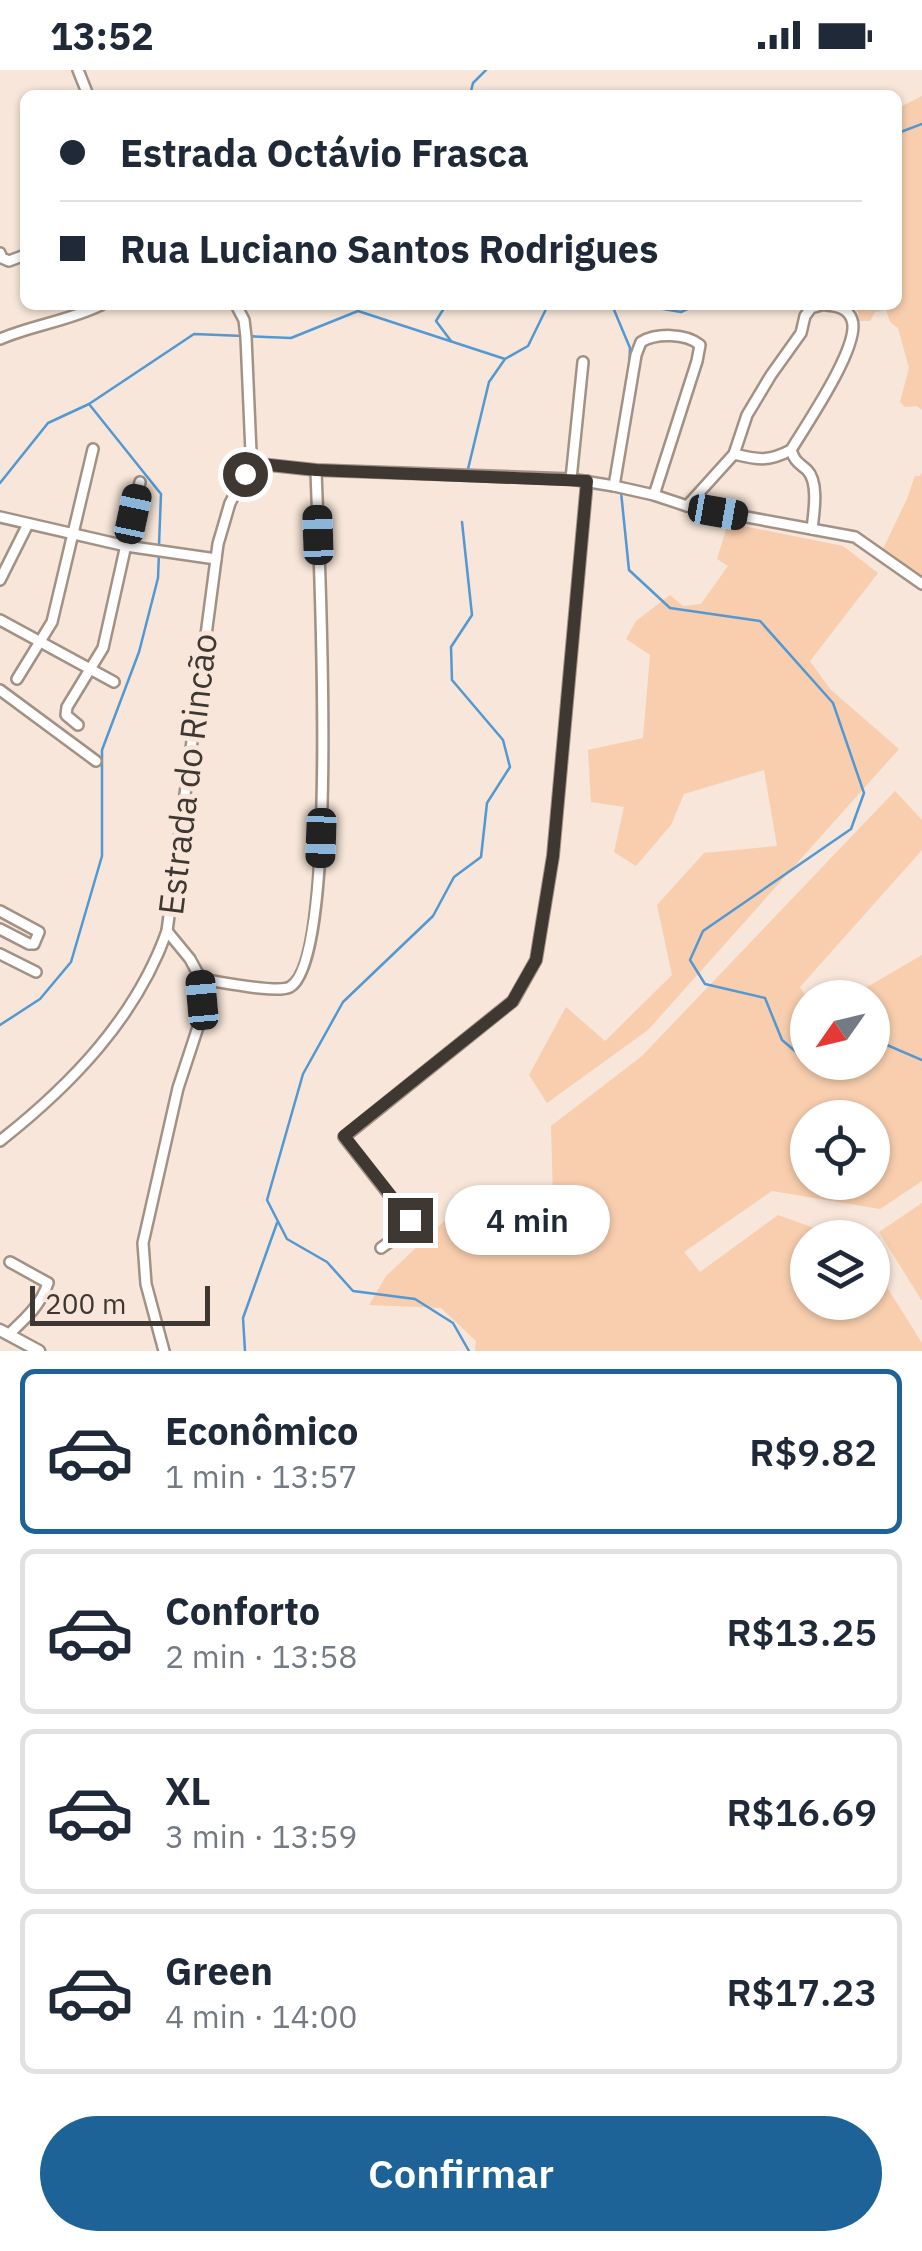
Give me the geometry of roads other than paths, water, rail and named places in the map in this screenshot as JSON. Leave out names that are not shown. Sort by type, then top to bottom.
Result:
[{"type":"main road","points":[[4,1332],[39,1351]]},
{"type":"street","points":[[0,339],[89,310]]},
{"type":"street","name":"Estrada do Rincão","points":[[200,978],[167,931],[216,559],[230,503],[251,453],[246,337],[239,310]]},
{"type":"street","points":[[687,506],[734,454],[747,415],[801,333],[810,310]]},
{"type":"street","points":[[734,454],[762,460],[792,450],[847,355],[853,328],[844,310]]},
{"type":"street","points":[[614,486],[641,342],[658,336],[692,338],[700,348],[654,495]]},
{"type":"street","points":[[571,478],[583,362]]},
{"type":"street","points":[[17,680],[52,622],[92,449]]},
{"type":"street","points":[[792,450],[796,463],[808,470],[814,481],[812,529]]},
{"type":"street","points":[[251,453],[261,464]]},
{"type":"street","points":[[245,474],[261,464],[316,470],[571,478],[687,506],[855,536],[922,584]]},
{"type":"street","points":[[164,1351],[146,1284],[143,1243],[178,1088],[200,1021],[200,978],[282,990],[295,982],[304,968],[314,925],[322,804],[316,470]]},
{"type":"street","points":[[381,1248],[410,1228],[410,1220],[344,1136],[512,1002],[536,960],[553,856],[587,481]]},
{"type":"street","points":[[78,724],[66,711],[103,648],[140,482]]},
{"type":"street","points":[[0,517],[126,546],[216,559]]},
{"type":"street","points":[[0,580],[28,524]]},
{"type":"street","points":[[0,620],[114,682]]},
{"type":"street","points":[[0,690],[96,761]]},
{"type":"street","points":[[0,911],[38,930],[38,938],[34,944],[24,943],[0,929]]},
{"type":"street","points":[[0,1141],[63,1088],[94,1055],[136,996],[167,931]]},
{"type":"street","points":[[0,954],[36,972]]},
{"type":"street","points":[[4,1332],[34,1311],[48,1288],[48,1283],[10,1262]]},
{"type":"waterway","points":[[471,90],[486,70]]},
{"type":"waterway","points":[[902,132],[922,124]]},
{"type":"waterway","points":[[443,310],[436,321],[451,341]]},
{"type":"waterway","points":[[159,545],[161,494],[89,404],[194,334],[291,338],[358,311],[505,359],[528,346],[546,310]]},
{"type":"waterway","points":[[614,310],[630,348],[629,370]]},
{"type":"waterway","points":[[669,310],[685,310]]},
{"type":"waterway","points":[[468,469],[489,382],[505,359]]},
{"type":"waterway","points":[[0,483],[48,423],[89,404]]},
{"type":"waterway","points":[[621,492],[629,570],[670,608],[760,621],[833,703],[864,793],[851,829],[703,931],[690,960],[705,984],[765,998],[782,1040],[790,1047]]},
{"type":"waterway","points":[[462,522],[472,615],[451,647],[452,680],[503,740],[510,767],[487,803],[481,857],[454,877],[433,916],[343,1002],[303,1074],[267,1200],[287,1239],[327,1262],[353,1291],[415,1299],[453,1323],[469,1351]]},
{"type":"waterway","points":[[0,1025],[40,999],[71,962],[102,856],[102,750],[139,652],[158,578],[159,553]]},
{"type":"waterway","points":[[890,1046],[922,1060]]},
{"type":"waterway","points":[[245,1351],[243,1318],[277,1223]]}]
